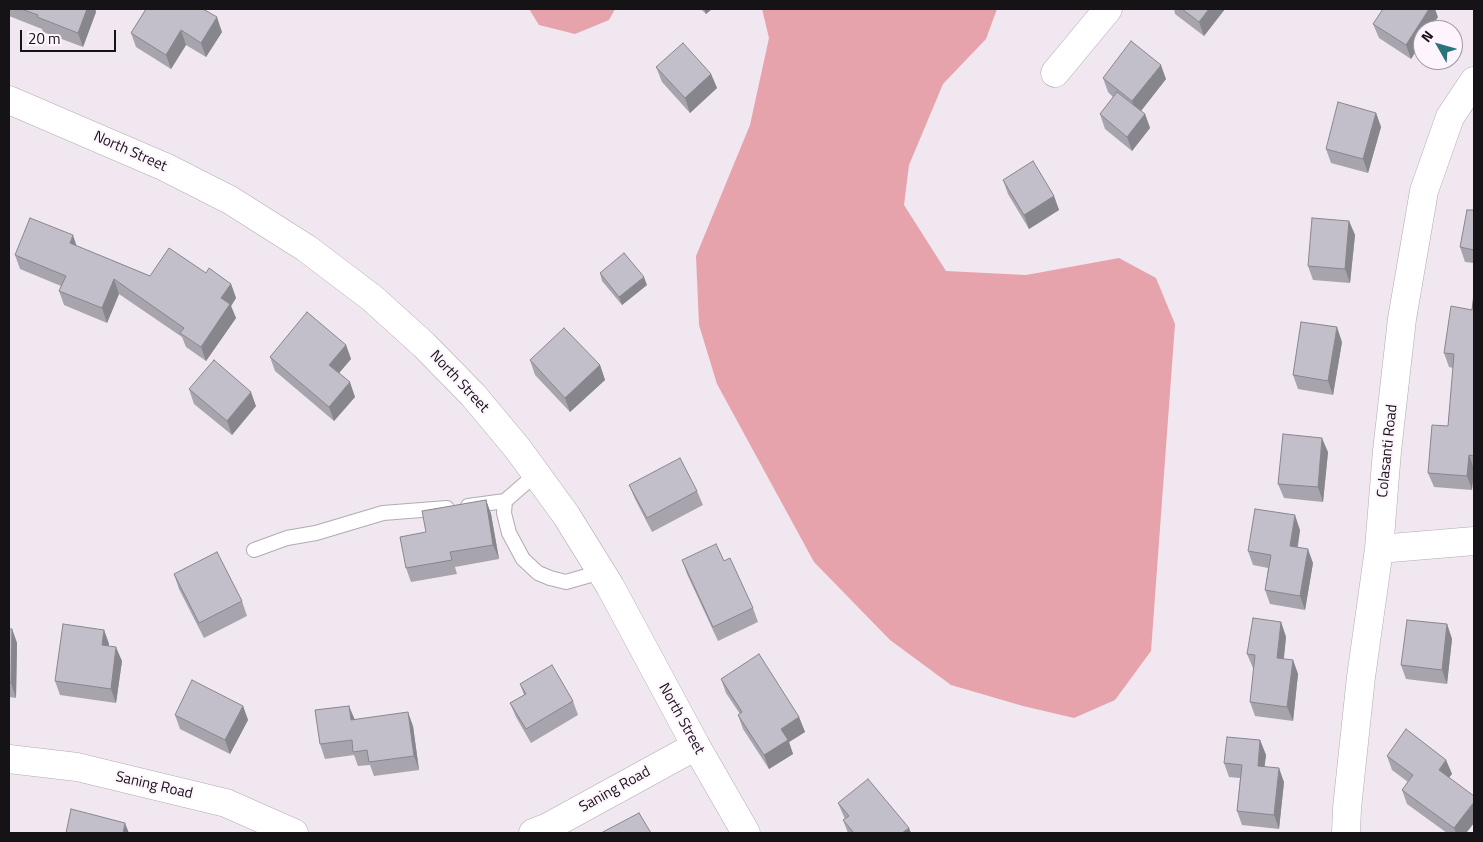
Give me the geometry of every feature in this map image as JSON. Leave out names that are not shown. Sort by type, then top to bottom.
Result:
[{"type":"street","points":[[1055,73],[1108,9]]},
{"type":"street","name":"Colasanti Road","points":[[1346,833],[1361,676],[1379,549],[1387,451],[1402,319],[1424,191],[1450,117],[1474,81]]},
{"type":"street","name":"North Street","points":[[9,100],[165,167],[230,200],[306,248],[372,298],[424,345],[473,395],[518,449],[566,515],[601,572],[746,833]]},
{"type":"street","points":[[1379,549],[1474,541]]},
{"type":"street","name":"Saning Road","points":[[534,833],[696,746]]},
{"type":"street","name":"Saning Road","points":[[9,759],[77,767],[226,803],[294,833]]},
{"type":"lane","points":[[254,550],[287,538],[316,533],[383,513],[472,506],[505,501],[536,474]]},
{"type":"lane","points":[[505,501],[504,513],[509,533],[524,559],[538,573],[566,582],[601,572]]},
{"type":"shaded area","points":[[529,9],[615,9],[609,20],[575,34],[539,25]]},
{"type":"shaded area","points":[[762,9],[997,9],[986,39],[943,84],[909,165],[904,205],[946,271],[1026,275],[1119,258],[1156,278],[1175,324],[1151,651],[1115,700],[1074,718],[1023,706],[951,685],[890,640],[814,562],[717,384],[699,325],[696,256],[750,125],[769,38]]},
{"type":"building","points":[[21,9],[87,9],[78,33]]},
{"type":"building","points":[[146,9],[203,9],[217,17],[201,43],[181,30],[166,55],[131,33]]},
{"type":"building","points":[[1182,9],[1209,9],[1199,22]]},
{"type":"building","points":[[1383,9],[1429,9],[1422,20],[1413,20],[1413,34],[1406,45],[1373,24]]},
{"type":"building","points":[[1131,41],[1161,65],[1132,101],[1103,78]]},
{"type":"building","points":[[683,43],[711,74],[685,98],[656,67]]},
{"type":"building","points":[[1117,92],[1145,114],[1127,137],[1100,114]]},
{"type":"building","points":[[1338,102],[1376,113],[1363,159],[1326,149]]},
{"type":"building","points":[[1033,161],[1054,196],[1024,215],[1003,180]]},
{"type":"building","points":[[1467,210],[1474,210],[1474,250],[1460,247]]},
{"type":"building","points":[[30,218],[73,235],[70,243],[150,276],[169,248],[206,273],[209,268],[231,284],[221,298],[230,304],[201,347],[180,333],[184,328],[114,279],[102,308],[59,291],[66,276],[15,255]]},
{"type":"building","points":[[1312,218],[1349,221],[1345,269],[1308,266]]},
{"type":"building","points":[[624,253],[644,277],[619,297],[600,273]]},
{"type":"building","points":[[1474,294],[1474,456],[1469,455],[1467,476],[1428,473],[1432,425],[1448,426],[1454,354],[1444,353],[1451,306],[1472,310]]},
{"type":"building","points":[[307,312],[346,345],[329,365],[350,382],[329,407],[270,357]]},
{"type":"building","points":[[1301,322],[1337,327],[1328,381],[1293,375]]},
{"type":"building","points":[[564,328],[600,365],[565,398],[530,360]]},
{"type":"building","points":[[214,360],[251,392],[227,421],[189,389]]},
{"type":"building","points":[[1283,434],[1322,438],[1318,487],[1278,484]]},
{"type":"building","points":[[680,458],[697,491],[647,518],[629,485]]},
{"type":"building","points":[[486,500],[493,545],[450,552],[452,560],[406,568],[400,537],[426,532],[422,511]]},
{"type":"building","points":[[1255,509],[1295,515],[1290,546],[1308,549],[1300,596],[1265,590],[1271,555],[1248,551]]},
{"type":"building","points":[[716,544],[724,561],[730,558],[753,608],[713,627],[682,560]]},
{"type":"building","points":[[217,552],[242,601],[199,623],[174,574]]},
{"type":"building","points":[[1253,618],[1281,622],[1277,658],[1293,660],[1287,707],[1250,702],[1255,655],[1247,654]]},
{"type":"building","points":[[1407,620],[1447,624],[1442,670],[1401,665]]},
{"type":"building","points":[[63,624],[104,630],[102,645],[116,647],[111,689],[55,681]]},
{"type":"building","points":[[9,629],[12,629],[11,683],[9,683]]},
{"type":"building","points":[[759,654],[799,717],[781,729],[788,740],[764,755],[738,715],[742,712],[721,679]]},
{"type":"building","points":[[552,665],[573,701],[526,729],[510,703],[526,694],[520,684]]},
{"type":"building","points":[[192,680],[243,706],[225,740],[175,715]]},
{"type":"building","points":[[349,706],[351,720],[408,712],[414,756],[369,762],[367,750],[353,752],[352,740],[320,744],[315,710]]},
{"type":"building","points":[[1406,729],[1446,760],[1439,770],[1474,796],[1474,802],[1454,828],[1402,790],[1413,775],[1387,756]]},
{"type":"building","points":[[1227,737],[1260,740],[1258,766],[1279,768],[1274,815],[1237,811],[1242,765],[1224,763]]},
{"type":"building","points":[[868,779],[909,828],[902,833],[854,833],[843,820],[849,816],[838,803]]},
{"type":"building","points":[[71,809],[125,823],[123,833],[66,833]]},
{"type":"building","points":[[639,813],[651,833],[601,833]]}]
